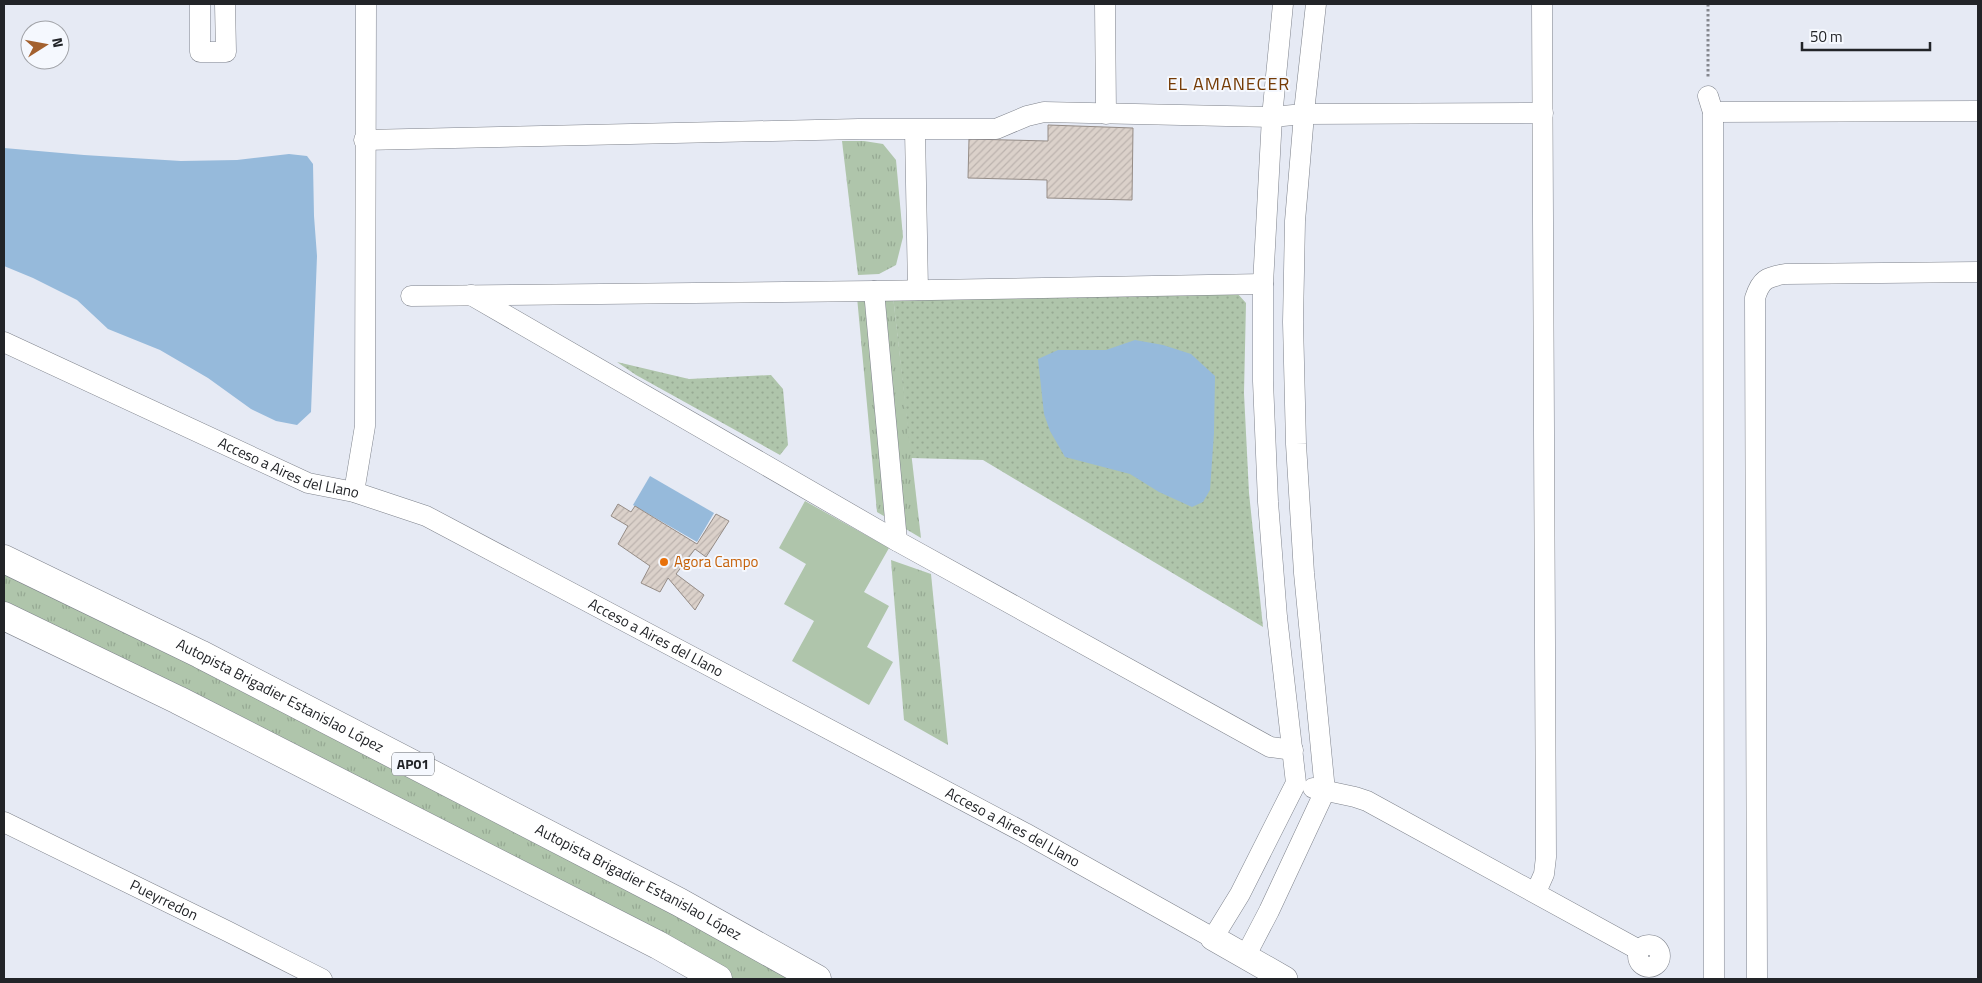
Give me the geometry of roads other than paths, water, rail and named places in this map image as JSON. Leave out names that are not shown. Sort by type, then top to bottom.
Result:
[{"type":"highway","name":"Autopista Brigadier Estanislao López","points":[[4,559],[208,658],[679,902],[817,979]]},
{"type":"highway","points":[[4,616],[178,700],[658,945],[718,979]]},
{"type":"main road","name":"Acceso a Aires del Llano","points":[[1213,938],[1285,979]]},
{"type":"street","points":[[200,4],[200,52],[226,52],[225,4]]},
{"type":"street","points":[[354,492],[365,426],[364,140],[366,4]]},
{"type":"street","points":[[1105,4],[1106,114]]},
{"type":"street","points":[[1213,938],[1240,894],[1296,783],[1277,617],[1268,502],[1263,380],[1263,284],[1272,117],[1283,4]]},
{"type":"street","points":[[1246,956],[1270,911],[1325,792],[1304,573],[1296,444],[1293,322],[1295,230],[1304,114],[1316,4]]},
{"type":"street","points":[[1536,892],[1544,874],[1546,857],[1542,4]]},
{"type":"street","points":[[1714,979],[1710,104],[1978,112]]},
{"type":"street","points":[[364,140],[859,129],[996,129],[1027,116],[1044,112],[1272,117],[1304,114],[1543,113]]},
{"type":"street","points":[[915,130],[918,290]]},
{"type":"street","points":[[1757,979],[1755,298],[1759,285],[1769,277],[1785,274],[1978,272]]},
{"type":"street","points":[[411,296],[874,291],[1263,284]]},
{"type":"street","points":[[874,291],[897,541]]},
{"type":"street","points":[[471,295],[897,541],[1270,747],[1293,750]]},
{"type":"street","name":"Acceso a Aires del Llano","points":[[4,342],[308,483],[354,492],[426,516],[1017,829],[1213,938]]},
{"type":"street","points":[[1296,783],[1325,792],[1367,801],[1639,950]]},
{"type":"street","name":"Pueyrredon","points":[[4,822],[322,979]]},
{"type":"water","points":[[4,148],[181,161],[237,160],[289,154],[307,156],[313,164],[317,256],[311,412],[297,425],[276,421],[251,409],[208,378],[160,350],[108,329],[77,300],[4,266]]},
{"type":"water","points":[[1135,340],[1163,345],[1191,354],[1215,376],[1210,490],[1203,502],[1192,507],[1159,492],[1130,474],[1065,457],[1050,431],[1044,414],[1038,359],[1058,350],[1106,350]]},
{"type":"water","points":[[650,476],[714,513],[697,542],[633,505]]},
{"type":"place","name":"Agora Campo","points":[[664,562]]},
{"type":"district","name":"EL AMANECER","points":[[1229,84]]}]
